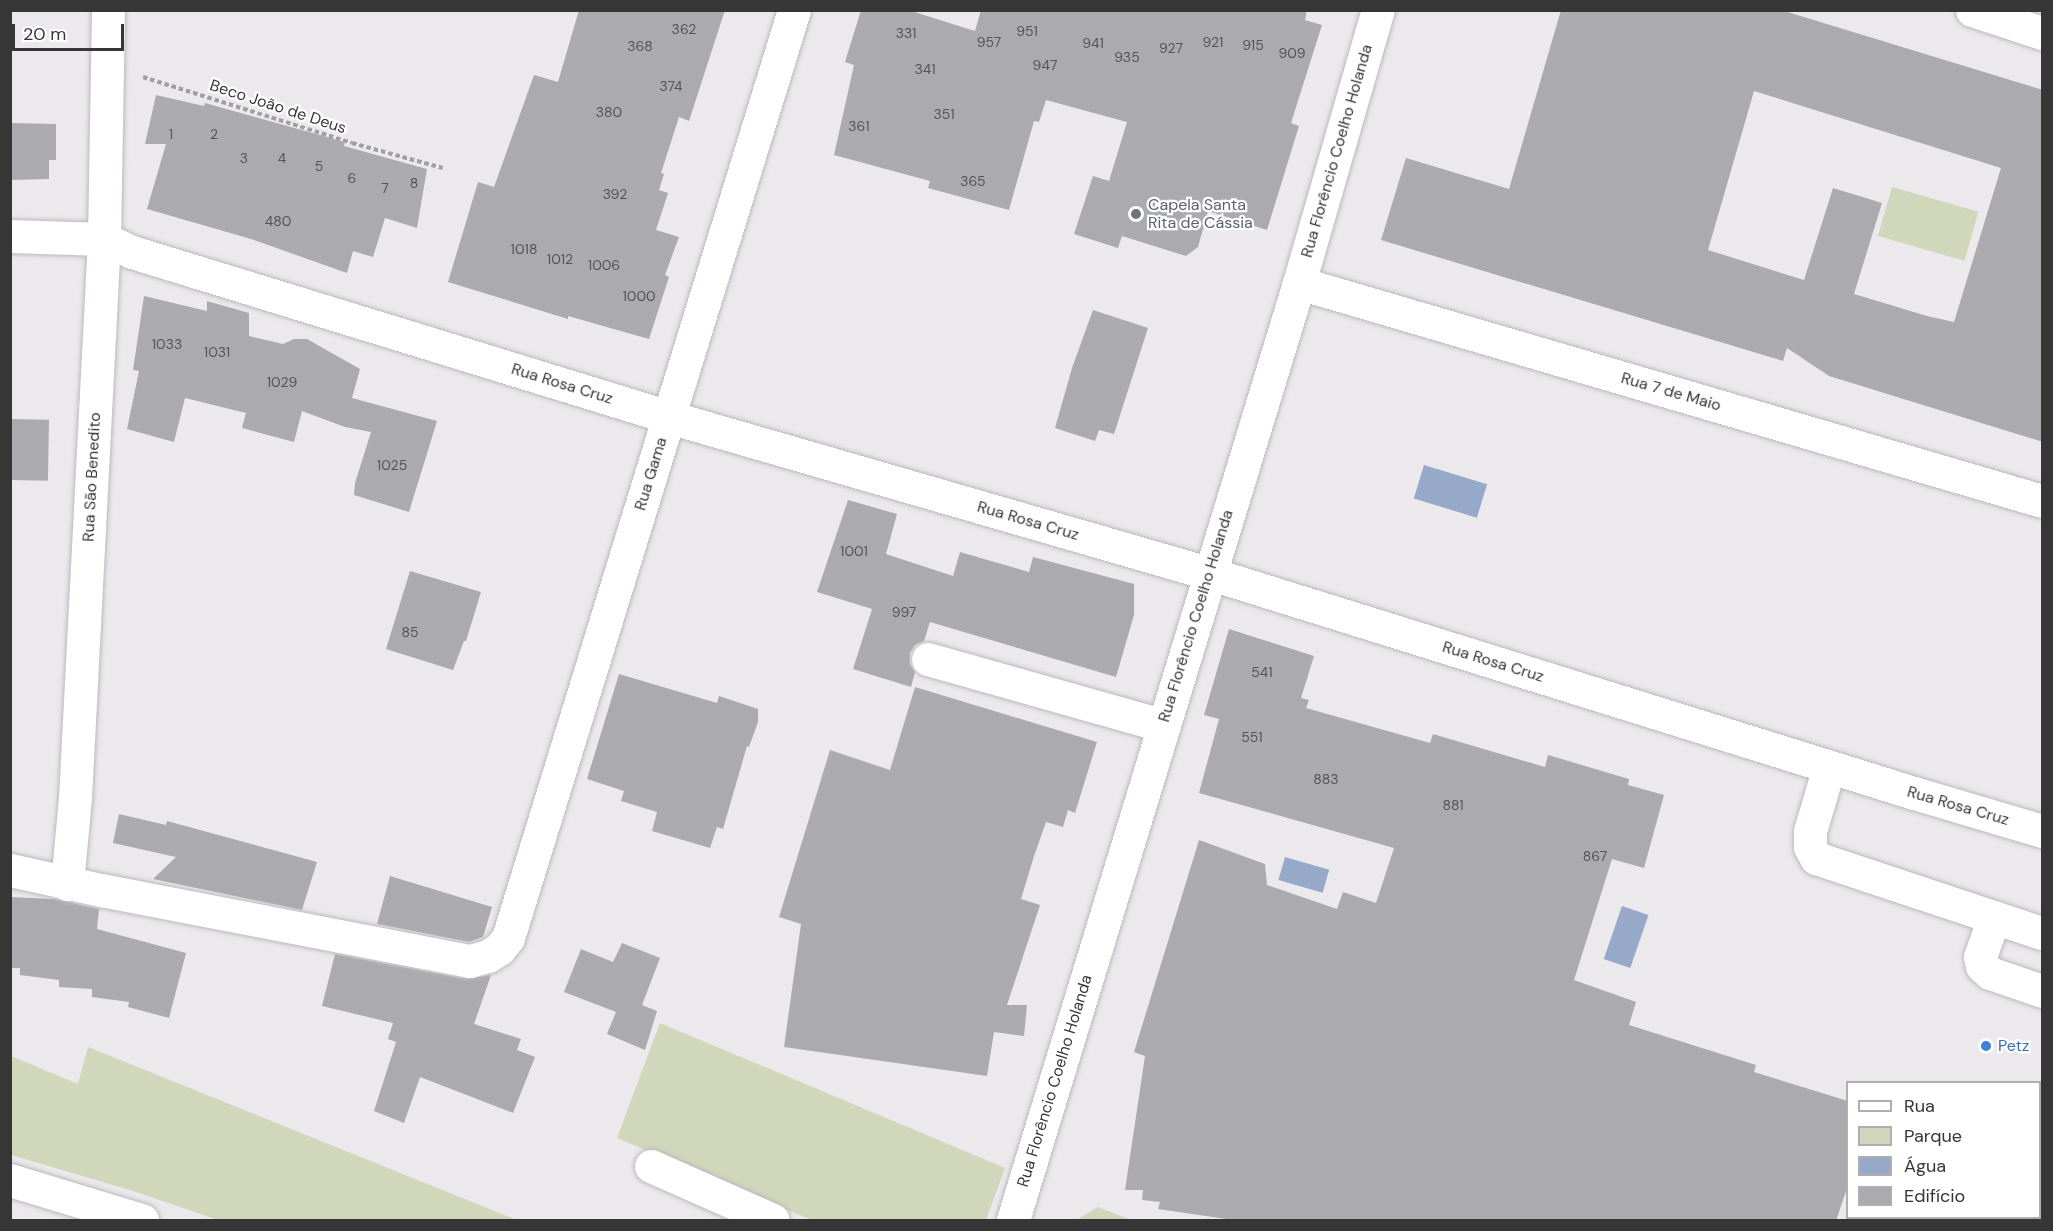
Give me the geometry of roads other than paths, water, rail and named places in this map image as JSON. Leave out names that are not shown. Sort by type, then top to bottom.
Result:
[{"type":"street","name":"Rua São Benedito","points":[[67,884],[75,798],[104,239],[108,10]]},
{"type":"street","name":"Rua Gama","points":[[67,884],[470,961],[499,949],[508,938],[794,10]]},
{"type":"street","name":"Rua Florêncio Coelho Holanda","points":[[1012,1221],[1208,573],[1299,283],[1378,10]]},
{"type":"street","points":[[1972,10],[2043,33]]},
{"type":"street","name":"Rua Rosa Cruz","points":[[10,236],[104,239],[144,256],[669,417],[1208,573],[1829,767],[2043,831]]},
{"type":"street","name":"Rua 7 de Maio","points":[[1299,283],[2043,501]]},
{"type":"street","points":[[928,659],[1162,726]]},
{"type":"street","points":[[1829,767],[1810,831],[1810,847],[1816,858],[2043,933]]},
{"type":"street","points":[[10,870],[67,884]]},
{"type":"street","points":[[1994,917],[1980,957],[1982,966],[1990,973],[2043,991]]},
{"type":"street","points":[[651,1166],[773,1221]]},
{"type":"street","points":[[10,1180],[142,1221]]},
{"type":"water","points":[[1424,465],[1487,484],[1477,518],[1414,498]]},
{"type":"water","points":[[1285,857],[1329,870],[1323,893],[1278,880]]},
{"type":"water","points":[[1622,906],[1648,915],[1630,968],[1604,959]]},
{"type":"place","name":"Capela Santa Rita de Cássia","points":[[1136,214]]},
{"type":"place","name":"Petz","points":[[1986,1046]]}]
